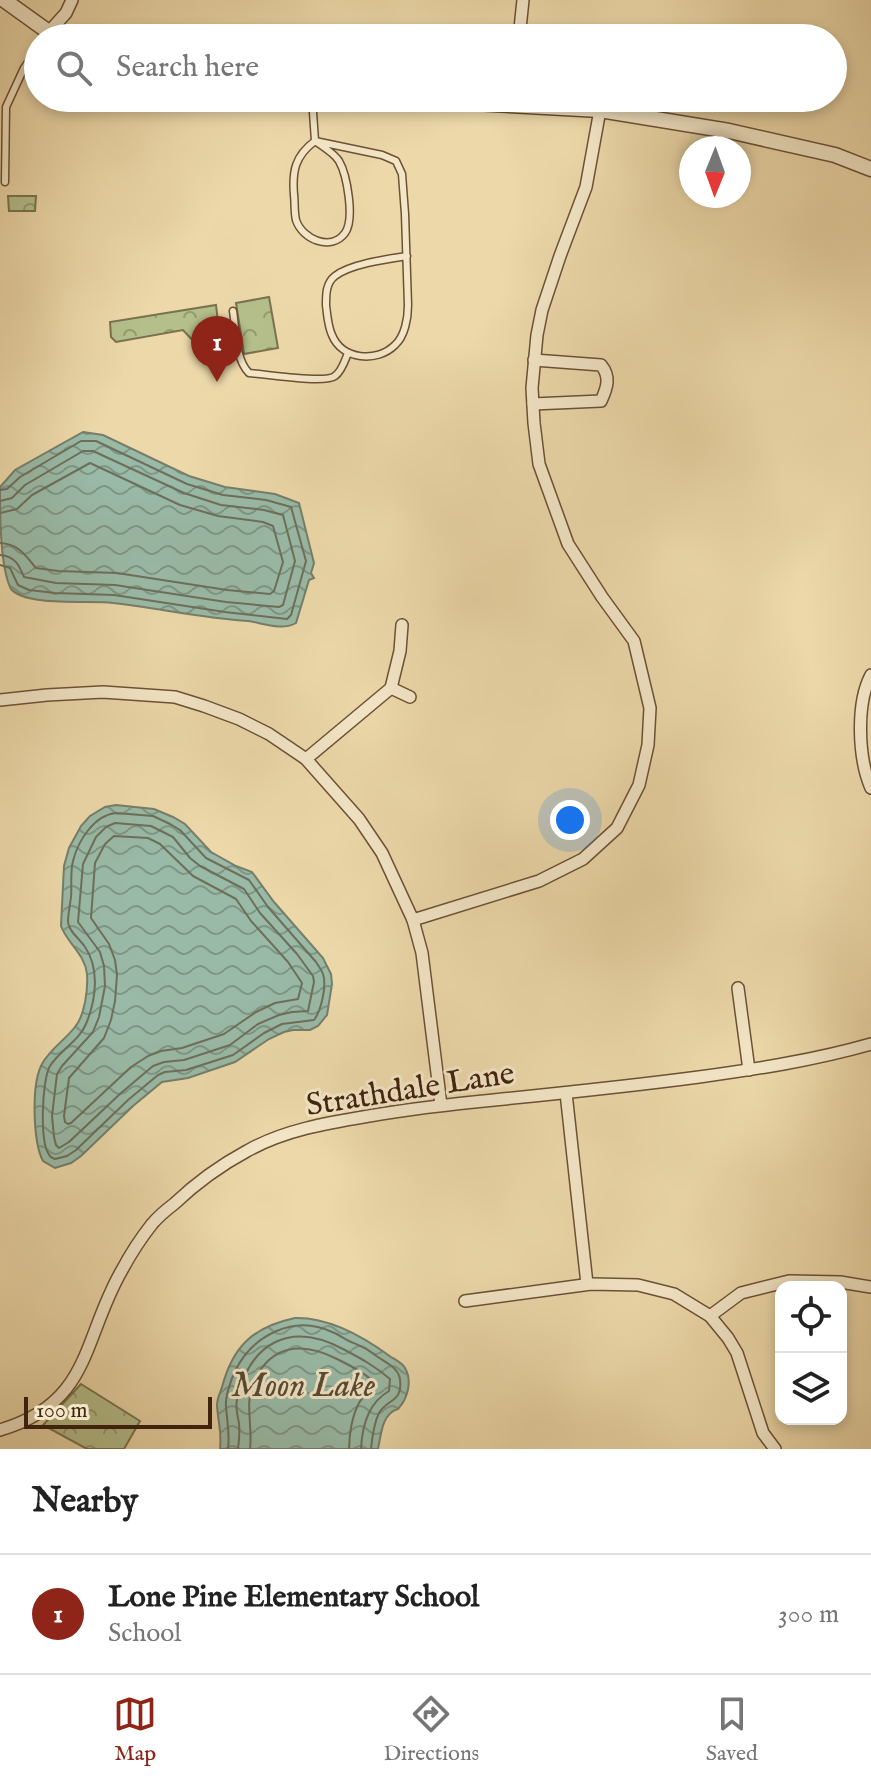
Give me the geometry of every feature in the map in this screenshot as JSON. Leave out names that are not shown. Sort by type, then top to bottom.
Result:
[{"type":"street","points":[[4,0],[35,24]]},
{"type":"street","points":[[58,24],[72,0]]},
{"type":"street","points":[[520,24],[523,0]]},
{"type":"street","points":[[413,920],[539,881],[583,859],[617,828],[639,785],[648,745],[650,708],[634,641],[568,544],[539,464],[533,404],[534,360],[542,310],[586,187],[600,112]]},
{"type":"street","points":[[612,112],[729,131],[835,155],[871,169]]},
{"type":"street","points":[[533,404],[601,401],[608,379],[601,365],[534,360]]},
{"type":"street","points":[[306,759],[391,688],[400,651],[402,625]]},
{"type":"street","points":[[871,675],[864,689],[860,746],[871,788]]},
{"type":"street","points":[[391,688],[410,697]]},
{"type":"street","points":[[0,700],[103,692],[175,697],[239,719],[269,734],[306,759],[359,819],[382,853],[413,920],[422,953],[441,1105]]},
{"type":"street","points":[[738,988],[749,1070]]},
{"type":"street","name":"Strathdale Lane","points":[[0,1430],[19,1425],[42,1412],[68,1388],[80,1368],[122,1270],[153,1223],[197,1183],[248,1150],[320,1124],[441,1105],[749,1070],[836,1054],[871,1044]]},
{"type":"street","points":[[566,1093],[587,1284]]},
{"type":"street","points":[[710,1316],[741,1293],[789,1281],[840,1282],[871,1287]]},
{"type":"street","points":[[465,1301],[587,1284],[638,1285],[674,1294],[710,1316],[728,1338],[737,1353],[763,1433],[775,1449]]},
{"type":"lane","points":[[5,182],[6,107],[24,68]]},
{"type":"lane","points":[[313,112],[315,141],[338,159],[349,202],[349,224],[343,235],[327,242],[310,238],[302,232],[296,220],[293,180],[302,150],[315,141],[382,155],[396,161],[402,174],[407,256],[408,315],[402,336],[395,346],[383,354],[361,357],[348,353],[331,334],[326,308],[327,287],[335,276],[354,268],[407,256]]},
{"type":"lane","points":[[233,311],[240,359],[249,373],[331,379],[339,373],[348,353]]},
{"type":"green space","points":[[8,196],[36,196],[35,211],[9,211]]},
{"type":"green space","points":[[269,297],[278,348],[244,354],[236,303]]},
{"type":"green space","points":[[216,305],[220,338],[212,342],[196,344],[183,330],[116,342],[111,337],[110,322]]},
{"type":"green space","points":[[81,1384],[140,1421],[124,1449],[87,1449],[43,1425]]},
{"type":"water","points":[[83,432],[103,435],[189,476],[225,487],[275,494],[299,503],[314,563],[311,573],[314,578],[309,580],[296,623],[279,626],[113,603],[44,601],[19,595],[11,589],[3,555],[0,487],[15,470]]},
{"type":"water","points":[[116,805],[154,809],[173,817],[185,824],[211,852],[252,872],[323,958],[332,984],[327,1015],[318,1026],[310,1030],[284,1032],[235,1062],[188,1078],[162,1082],[81,1156],[55,1168],[43,1161],[37,1141],[35,1113],[38,1073],[45,1059],[78,1022],[85,1002],[87,980],[83,960],[61,926],[64,866],[69,848],[81,826],[105,807]]},
{"type":"water","name":"Moon Lake","points":[[295,1318],[321,1321],[346,1330],[370,1342],[405,1368],[409,1379],[406,1395],[398,1409],[385,1420],[378,1449],[220,1449],[217,1403],[232,1360],[256,1333]]},
{"type":"place","name":"Lone Pine Elementary School","points":[[217,382]]}]
